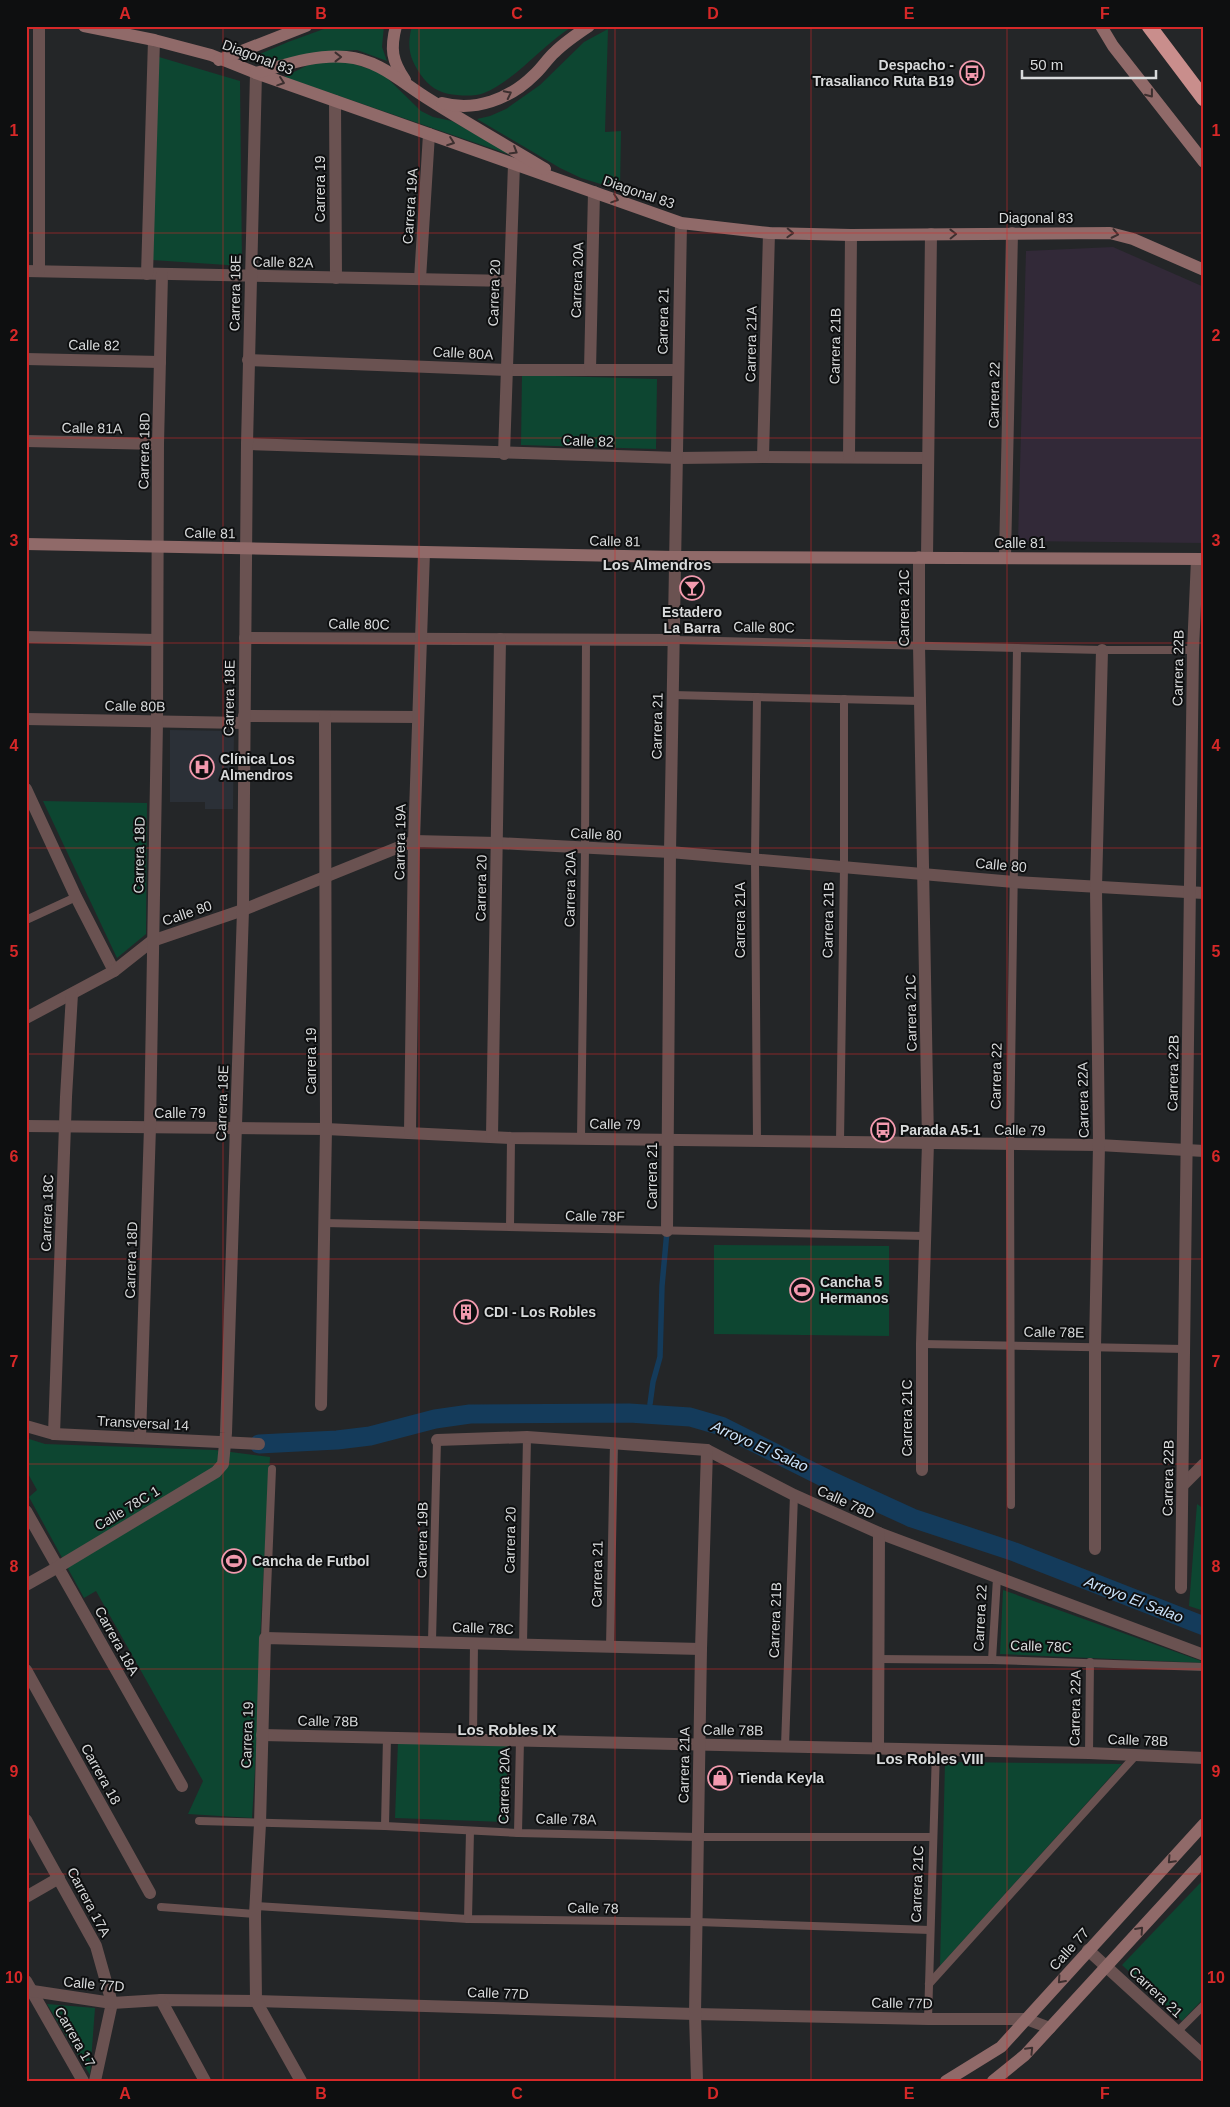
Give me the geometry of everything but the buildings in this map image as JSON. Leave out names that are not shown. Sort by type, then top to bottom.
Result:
[{"type":"highway","points":[[1149,26],[1204,100]]},
{"type":"street","points":[[32,271],[39,26]]},
{"type":"street","name":"Diagonal 83","points":[[84,26],[154,40],[211,55],[219,60],[681,222],[768,233],[851,235],[1110,233],[1133,239],[1204,270]]},
{"type":"street","points":[[219,60],[279,31],[306,26]]},
{"type":"street","points":[[396,26],[393,53],[396,67],[410,86]]},
{"type":"street","points":[[428,99],[455,107],[484,104],[511,94],[534,76],[554,53],[589,26]]},
{"type":"street","points":[[1101,26],[1113,46],[1204,162]]},
{"type":"street","points":[[147,274],[154,40]]},
{"type":"street","points":[[256,73],[291,63],[323,57],[345,56],[379,65],[428,99],[569,183]]},
{"type":"street","name":"Carrera 18E","points":[[225,1443],[243,910],[248,360],[256,73]]},
{"type":"street","name":"Carrera 19","points":[[335,101],[336,278]]},
{"type":"street","name":"Carrera 19A","points":[[420,279],[429,134]]},
{"type":"street","name":"Carrera 20","points":[[504,454],[514,164]]},
{"type":"street","name":"Carrera 20A","points":[[590,370],[594,192]]},
{"type":"street","name":"Carrera 21","points":[[667,1231],[670,852],[681,222]]},
{"type":"street","name":"Carrera 21A","points":[[763,456],[768,233]]},
{"type":"street","name":"Carrera 22","points":[[1005,557],[1012,233]]},
{"type":"street","name":"Carrera 21C","points":[[922,1470],[922,1344],[928,1142],[919,645],[928,458],[931,234]]},
{"type":"street","name":"Carrera 21B","points":[[849,458],[851,235]]},
{"type":"street","name":"Calle 82A","points":[[32,271],[510,281]]},
{"type":"street","name":"Carrera 18D","points":[[140,1437],[150,1127],[157,722],[158,444],[162,274]]},
{"type":"street","name":"Calle 82","points":[[26,359],[160,362]]},
{"type":"street","name":"Calle 80A","points":[[248,360],[507,370],[677,370]]},
{"type":"street","name":"Calle 81A","points":[[26,441],[158,444]]},
{"type":"street","name":"Calle 82","points":[[247,444],[504,454],[678,458],[763,456],[928,458]]},
{"type":"street","name":"Calle 81","points":[[26,544],[676,557],[1200,559]]},
{"type":"street","name":"Carrera 19A","points":[[410,1132],[414,841],[424,552]]},
{"type":"street","name":"Carrera 22B","points":[[1181,1588],[1193,650],[1200,559]]},
{"type":"street","points":[[26,637],[157,640]]},
{"type":"street","name":"Calle 80C","points":[[245,638],[674,640]]},
{"type":"street","name":"Carrera 20","points":[[492,1136],[500,639]]},
{"type":"street","name":"Carrera 22A","points":[[1095,1549],[1095,1347],[1099,1145],[1096,888],[1102,650]]},
{"type":"street","name":"Carrera 19","points":[[321,1405],[326,1129],[325,717]]},
{"type":"street","name":"Calle 80B","points":[[26,719],[157,722],[325,717],[418,718]]},
{"type":"street","points":[[28,797],[114,971]]},
{"type":"street","name":"Calle 80","points":[[26,1018],[114,971],[152,941],[243,910],[414,841],[497,843],[670,852],[1014,882],[1204,893]]},
{"type":"street","name":"Carrera 18C","points":[[54,1434],[65,1126],[72,994]]},
{"type":"street","name":"Calle 79","points":[[26,1126],[326,1129],[511,1138],[1099,1145],[1204,1151]]},
{"type":"street","name":"Transversal 14","points":[[26,1426],[54,1434],[260,1444]]},
{"type":"street","name":"Calle 78D","points":[[437,1440],[527,1437],[707,1450],[794,1495],[879,1533],[1204,1655]]},
{"type":"street","name":"Calle 78C 1","points":[[26,1585],[58,1568],[216,1472],[223,1464],[225,1443]]},
{"type":"street","name":"Carrera 21A","points":[[697,2081],[700,1649],[707,1450]]},
{"type":"street","points":[[1183,1485],[1201,1472]]},
{"type":"street","name":"Carrera 18A","points":[[26,1511],[182,1786]]},
{"type":"street","points":[[878,1748],[879,1533]]},
{"type":"street","name":"Carrera 19","points":[[256,2001],[255,1910],[260,1824],[265,1638]]},
{"type":"street","name":"Calle 78C","points":[[265,1638],[700,1649]]},
{"type":"street","name":"Carrera 18","points":[[26,1670],[150,1892]]},
{"type":"street","name":"Calle 78B","points":[[262,1735],[1137,1754],[1204,1758]]},
{"type":"street","name":"Carrera 17A","points":[[26,1820],[96,1946],[112,2003]]},
{"type":"street","name":"Calle 77","points":[[946,2081],[1002,2047],[1204,1824]]},
{"type":"street","points":[[993,2081],[1020,2060],[1204,1860]]},
{"type":"street","points":[[26,1896],[59,1878]]},
{"type":"street","name":"Carrera 21","points":[[1088,1950],[1204,2056]]},
{"type":"street","name":"Calle 77D","points":[[28,1988],[112,2003],[160,2000],[256,2001],[696,2014],[1026,2019]]},
{"type":"street","name":"Carrera 17","points":[[28,1988],[83,2081]]},
{"type":"street","points":[[160,2000],[205,2081]]},
{"type":"street","points":[[256,2001],[301,2081]]},
{"type":"street","points":[[98,2078],[112,2003]]},
{"type":"street","points":[[1026,2019],[1050,2028]]},
{"type":"lane","name":"Carrera 20A","points":[[581,1138],[586,640]]},
{"type":"lane","name":"Calle 80C","points":[[674,640],[1102,650],[1193,650]]},
{"type":"lane","name":"Carrera 22","points":[[1011,1506],[1010,1145],[1017,648]]},
{"type":"lane","points":[[673,695],[920,701]]},
{"type":"lane","name":"Carrera 21A","points":[[757,697],[755,858],[757,1142]]},
{"type":"lane","name":"Carrera 21B","points":[[840,1142],[844,867],[844,699]]},
{"type":"lane","points":[[26,920],[76,897]]},
{"type":"lane","points":[[510,1227],[511,1138]]},
{"type":"lane","name":"Calle 78F","points":[[324,1223],[926,1236]]},
{"type":"lane","name":"Calle 78E","points":[[922,1344],[1185,1349]]},
{"type":"lane","name":"Carrera 20","points":[[523,1644],[527,1437]]},
{"type":"lane","name":"Carrera 19B","points":[[432,1641],[437,1440]]},
{"type":"lane","name":"Carrera 21","points":[[610,1647],[614,1442]]},
{"type":"lane","name":"Carrera 19","points":[[265,1638],[272,1470]]},
{"type":"lane","name":"Carrera 21B","points":[[785,1746],[794,1495]]},
{"type":"lane","name":"Carrera 22","points":[[992,1660],[997,1578]]},
{"type":"lane","points":[[473,1739],[474,1642]]},
{"type":"lane","name":"Calle 78C","points":[[878,1659],[1090,1662],[1204,1667]]},
{"type":"lane","name":"Carrera 22A","points":[[1089,1753],[1090,1662]]},
{"type":"lane","points":[[385,1826],[387,1737]]},
{"type":"lane","name":"Carrera 20A","points":[[518,1833],[520,1740]]},
{"type":"lane","name":"Carrera 21C","points":[[928,2019],[936,1750]]},
{"type":"lane","name":"Calle 77D","points":[[929,1984],[1137,1754]]},
{"type":"lane","name":"Calle 78A","points":[[199,1821],[385,1826],[518,1833],[698,1837],[933,1837]]},
{"type":"lane","points":[[468,1919],[470,1831]]},
{"type":"lane","name":"Calle 78","points":[[161,1907],[468,1919],[697,1922],[930,1930]]},
{"type":"lane","points":[[1177,2032],[1204,2005]]},
{"type":"shaded area","points":[[1113,247],[1204,287],[1204,543],[1018,541],[1026,251]]},
{"type":"shaded area","name":"Clínica Los Almendros","points":[[170,730],[234,731],[233,809],[205,809],[205,802],[170,802]]},
{"type":"green space","points":[[332,26],[384,26],[382,47],[387,61],[357,50],[340,51],[272,64],[259,64],[246,60],[288,42]]},
{"type":"green space","points":[[412,26],[573,26],[507,80],[481,94],[467,96],[435,89],[424,79],[412,60],[409,48]]},
{"type":"green space","points":[[608,29],[605,132],[621,131],[620,190],[581,178],[560,168],[477,119],[506,109],[540,85],[584,42]]},
{"type":"green space","points":[[159,57],[240,81],[242,266],[152,260]]},
{"type":"green space","points":[[345,61],[382,73],[421,111],[433,117],[452,121],[514,156],[284,77],[308,65]]},
{"type":"green space","points":[[522,375],[657,379],[656,449],[521,445]]},
{"type":"green space","points":[[43,801],[147,803],[146,934],[117,958]]},
{"type":"green space","name":"Cancha 5 Hermanos","points":[[714,1245],[889,1246],[889,1336],[714,1334]]},
{"type":"green space","points":[[26,1438],[45,1444],[215,1450],[270,1457],[252,1818],[188,1814],[203,1781],[96,1591],[84,1598],[29,1497],[37,1490],[26,1470]]},
{"type":"green space","points":[[1197,1504],[1204,1509],[1204,1611],[1189,1606]]},
{"type":"green space","points":[[1003,1590],[1204,1662],[1204,1663],[1000,1654]]},
{"type":"green space","points":[[398,1742],[508,1746],[505,1822],[395,1818]]},
{"type":"green space","points":[[945,1762],[1122,1764],[940,1966]]},
{"type":"green space","points":[[1204,1879],[1204,1998],[1182,2021],[1122,1965]]},
{"type":"green space","points":[[47,2004],[95,2008],[90,2075]]},
{"type":"waterway","points":[[650,1404],[653,1382],[660,1357],[662,1286],[667,1231]]},
{"type":"waterway","name":"Arroyo El Salao","points":[[259,1444],[337,1440],[370,1436],[435,1419],[470,1414],[629,1413],[690,1417],[721,1426],[829,1480],[912,1518],[1012,1551],[1204,1626]]},
{"type":"place","name":"Despacho - Trasalianco Ruta B19","points":[[972,73]]},
{"type":"place","name":"Estadero La Barra","points":[[692,588]]},
{"type":"place","name":"Clínica Los Almendros","points":[[202,767]]},
{"type":"place","name":"Parada A5-1","points":[[883,1130]]},
{"type":"place","name":"Cancha 5 Hermanos","points":[[802,1290]]},
{"type":"place","name":"CDI - Los Robles","points":[[466,1312]]},
{"type":"place","name":"Cancha de Futbol","points":[[234,1561]]},
{"type":"place","name":"Tienda Keyla","points":[[720,1778]]},
{"type":"district","name":"Los Almendros","points":[[657,564]]},
{"type":"district","name":"Los Robles IX","points":[[507,1729]]},
{"type":"district","name":"Los Robles VIII","points":[[930,1758]]}]
